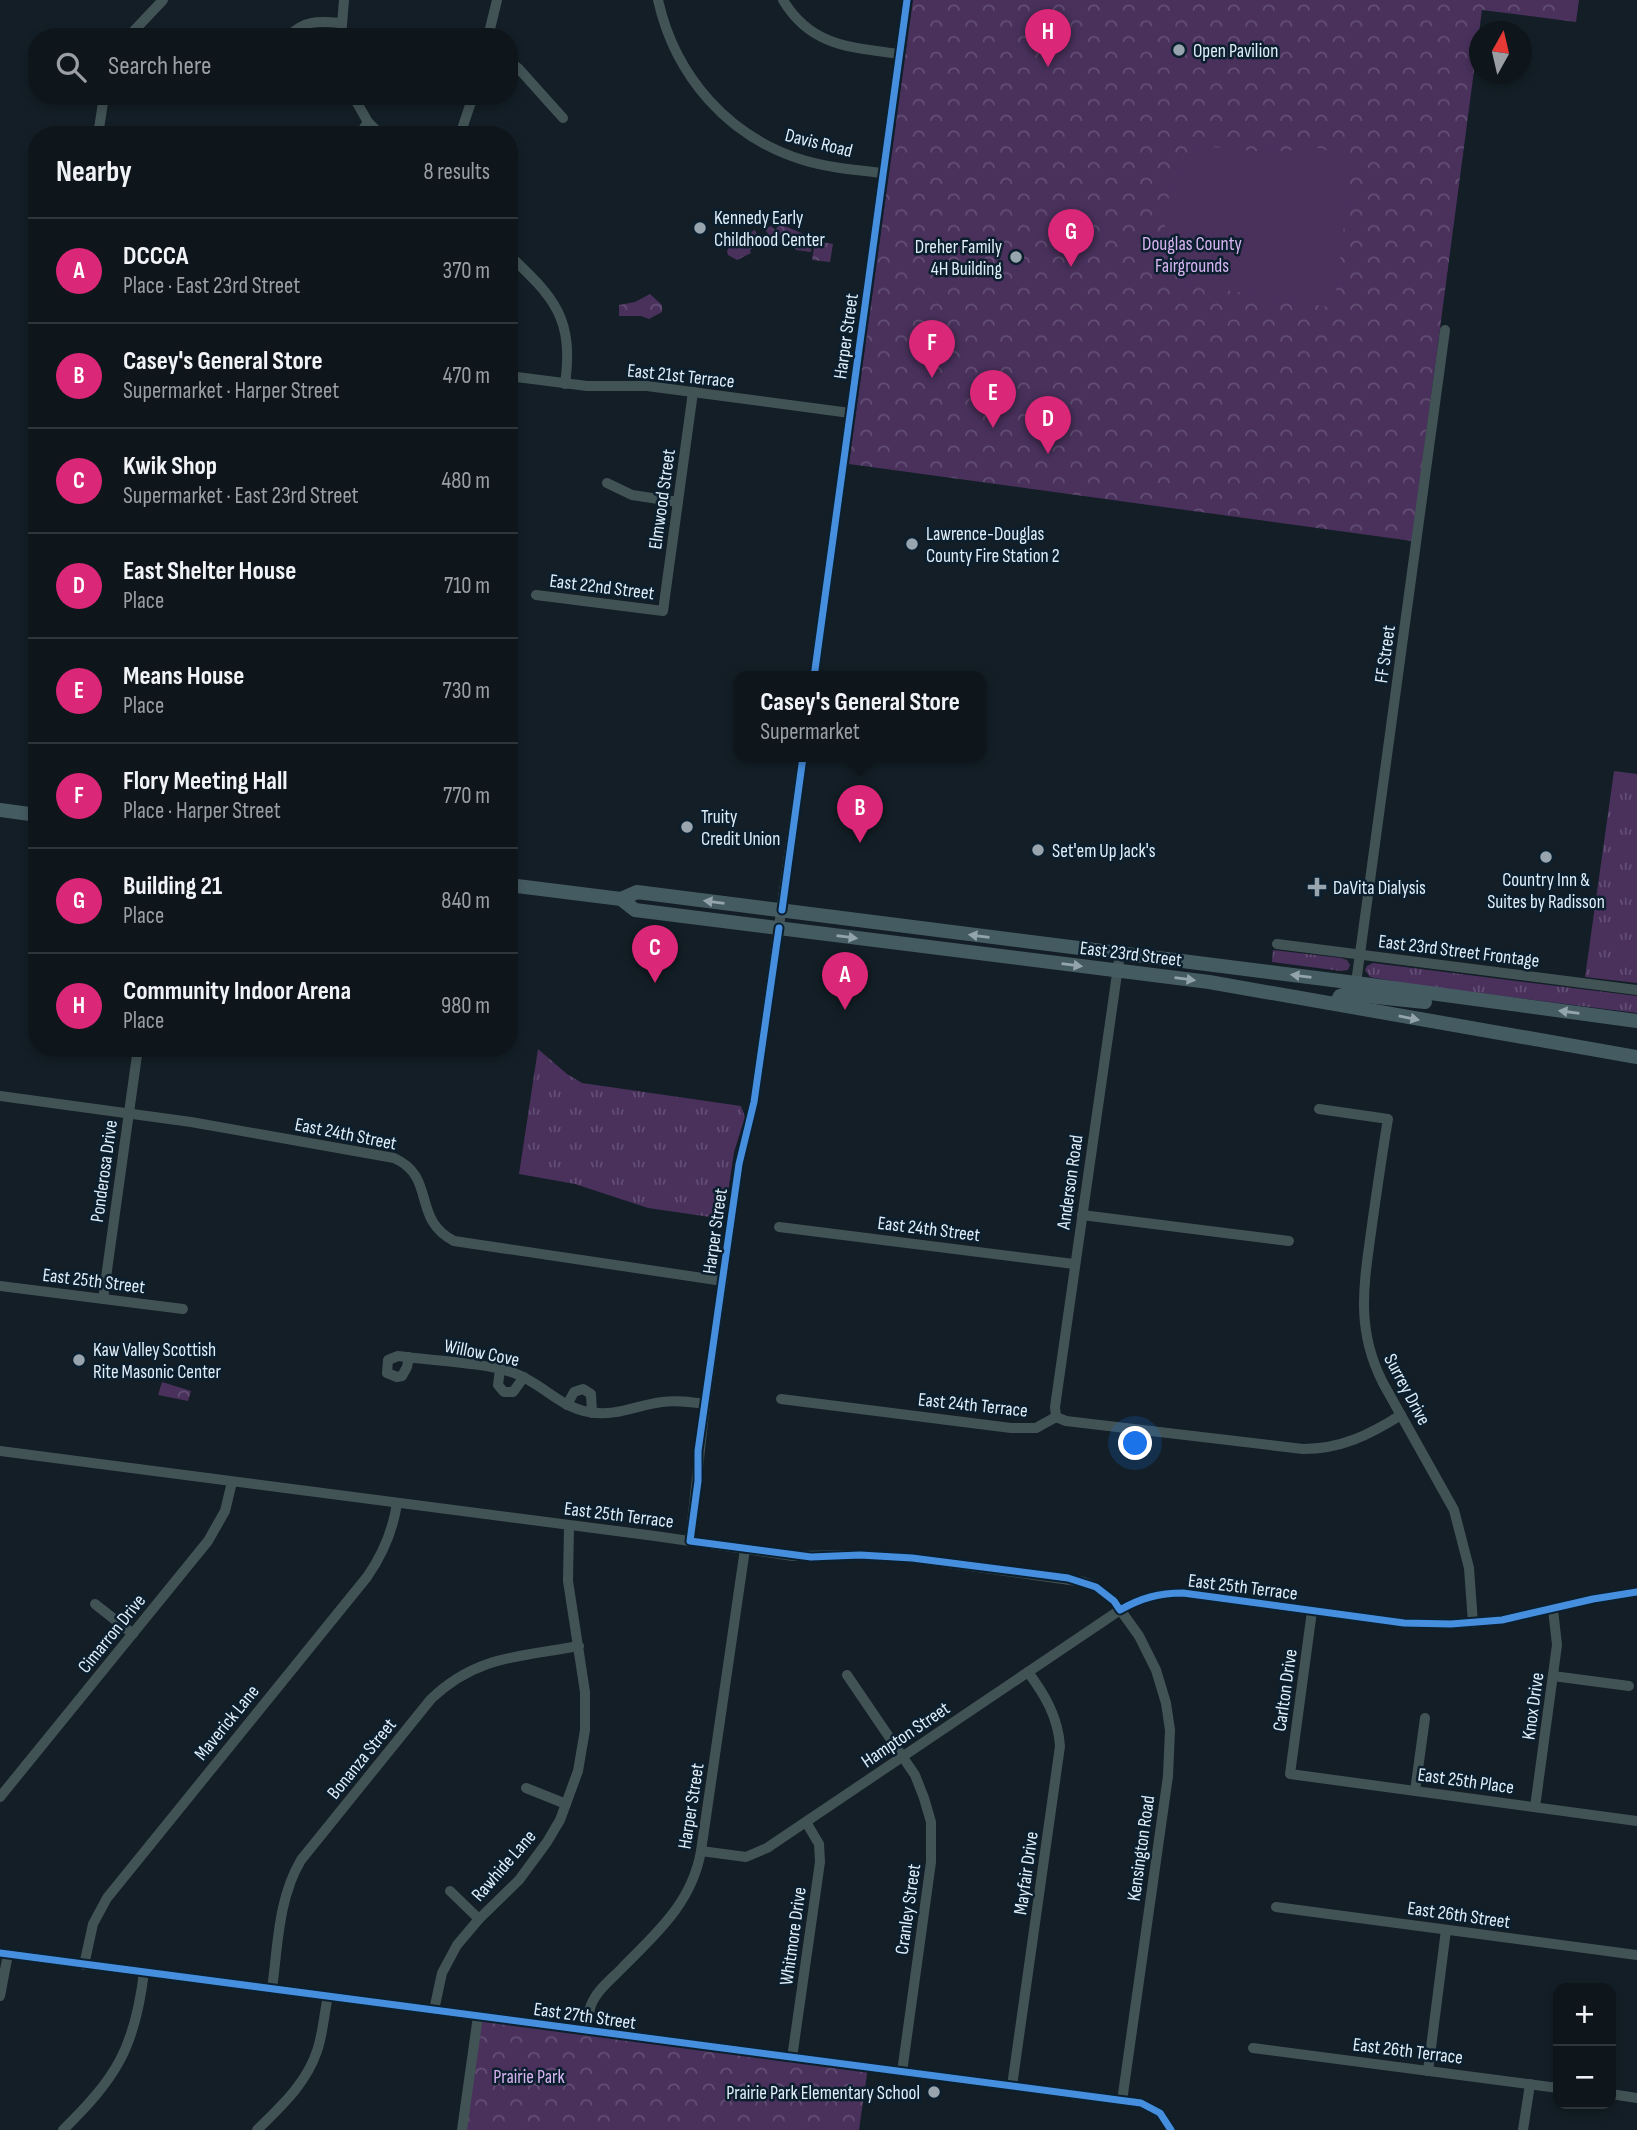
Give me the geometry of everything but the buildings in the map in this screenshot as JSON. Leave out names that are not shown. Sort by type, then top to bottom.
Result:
[{"type":"main road","points":[[0,810],[28,814]]},
{"type":"main road","name":"East 23rd Street","points":[[518,886],[621,899],[635,909],[1245,988],[1637,1058]]},
{"type":"main road","name":"East 23rd Street","points":[[621,899],[637,892],[1637,1021]]},
{"type":"main road","points":[[1336,1004],[1340,996],[1347,994],[1472,1007],[1499,1002]]},
{"type":"street","points":[[137,28],[163,0]]},
{"type":"street","points":[[341,28],[344,0]]},
{"type":"street","points":[[490,28],[497,0]]},
{"type":"street","name":"Davis Road","points":[[658,0],[665,29],[682,65],[702,94],[730,121],[767,146],[796,158],[823,165],[883,173]]},
{"type":"street","points":[[783,0],[806,28],[831,43],[899,54]]},
{"type":"street","name":"Harper Street","points":[[815,671],[906,0]]},
{"type":"street","points":[[296,28],[316,21],[341,23]]},
{"type":"street","points":[[518,68],[563,118]]},
{"type":"street","points":[[99,126],[103,105]]},
{"type":"street","points":[[358,105],[372,126]]},
{"type":"street","points":[[464,126],[470,105]]},
{"type":"street","points":[[365,126],[368,122]]},
{"type":"street","points":[[518,264],[547,295],[562,319],[568,345],[565,384]]},
{"type":"street","name":"FF Street","points":[[1356,983],[1446,330]]},
{"type":"street","name":"East 21st Terrace","points":[[518,377],[587,386],[647,386],[850,413]]},
{"type":"street","name":"Elmwood Street","points":[[663,611],[693,392]]},
{"type":"street","points":[[607,483],[632,495],[678,502]]},
{"type":"street","name":"East 22nd Street","points":[[536,595],[663,611]]},
{"type":"street","name":"Harper Street","points":[[690,1541],[705,1404],[739,1164],[754,1102],[802,762]]},
{"type":"street","name":"East 23rd Street Frontage","points":[[1277,944],[1637,990]]},
{"type":"street","name":"Anderson Road","points":[[1056,1417],[1055,1407],[1074,1264],[1120,953]]},
{"type":"street","name":"Ponderosa Drive","points":[[103,1299],[137,1057]]},
{"type":"street","name":"East 24th Street","points":[[0,1096],[237,1129],[394,1158],[412,1168],[419,1181],[431,1222],[439,1232],[454,1241],[723,1281]]},
{"type":"street","name":"Surrey Drive","points":[[1319,1109],[1388,1119],[1364,1287],[1363,1319],[1375,1367],[1445,1491],[1460,1526],[1469,1568],[1473,1623]]},
{"type":"street","points":[[1082,1214],[1289,1241]]},
{"type":"street","name":"East 24th Street","points":[[779,1227],[1074,1264]]},
{"type":"street","name":"East 25th Street","points":[[0,1286],[183,1309]]},
{"type":"street","name":"Willow Cove","points":[[409,1357],[500,1369],[524,1377],[567,1405],[592,1413],[623,1412],[660,1402],[705,1404]]},
{"type":"street","points":[[500,1369],[498,1385],[504,1392],[513,1392],[524,1377]]},
{"type":"street","points":[[567,1405],[575,1392],[583,1389],[591,1394],[592,1413]]},
{"type":"street","name":"East 24th Terrace","points":[[781,1399],[1011,1428],[1035,1428],[1056,1417],[1066,1421],[1303,1450],[1336,1447],[1354,1441],[1401,1415]]},
{"type":"street","name":"East 25th Terrace","points":[[0,1451],[811,1557],[860,1555],[912,1558],[1068,1578],[1096,1587],[1114,1601],[1120,1610],[1147,1597],[1183,1593],[1404,1623],[1473,1623],[1514,1618],[1593,1599],[1637,1592]]},
{"type":"street","name":"Cimarron Drive","points":[[0,1797],[219,1525],[232,1482]]},
{"type":"street","name":"Maverick Lane","points":[[84,1965],[93,1924],[107,1898],[367,1577],[387,1544],[397,1503]]},
{"type":"street","name":"Rawhide Lane","points":[[434,2010],[437,1990],[449,1959],[479,1919],[533,1863],[560,1820],[578,1771],[585,1730],[585,1692],[568,1581],[569,1526]]},
{"type":"street","name":"Harper Street","points":[[587,2031],[590,2010],[598,1992],[671,1918],[683,1902],[694,1878],[701,1851],[745,1549]]},
{"type":"street","points":[[95,1604],[133,1634]]},
{"type":"street","name":"Knox Drive","points":[[1535,1807],[1558,1645],[1553,1609]]},
{"type":"street","name":"Hampton Street","points":[[701,1851],[746,1857],[757,1854],[1120,1610]]},
{"type":"street","name":"Kensington Road","points":[[1120,1610],[1139,1636],[1156,1670],[1166,1703],[1170,1745],[1168,1776],[1122,2101]]},
{"type":"street","name":"Carlton Drive","points":[[1290,1774],[1312,1611]]},
{"type":"street","name":"Bonanza Street","points":[[272,1989],[282,1909],[293,1873],[431,1699],[453,1680],[476,1667],[494,1661],[579,1646]]},
{"type":"street","name":"Mayfair Drive","points":[[1012,2086],[1060,1746],[1055,1718],[1043,1693],[1028,1672]]},
{"type":"street","name":"Cranley Street","points":[[847,1675],[915,1775],[930,1822],[933,1849],[902,2072]]},
{"type":"street","points":[[1553,1676],[1629,1686]]},
{"type":"street","points":[[1415,1791],[1424,1717]]},
{"type":"street","name":"East 25th Place","points":[[1290,1774],[1637,1821]]},
{"type":"street","points":[[526,1788],[566,1804]]},
{"type":"street","name":"Whitmore Drive","points":[[792,2057],[820,1863],[818,1844],[806,1822]]},
{"type":"street","points":[[450,1891],[479,1919]]},
{"type":"street","name":"East 26th Street","points":[[1276,1907],[1637,1955]]},
{"type":"street","points":[[1428,2071],[1446,1930]]},
{"type":"street","points":[[0,1996],[4,1954]]},
{"type":"street","name":"East 27th Street","points":[[4,1954],[1122,2101],[1149,2106],[1163,2116],[1171,2130]]},
{"type":"street","points":[[63,2130],[99,2093],[121,2060],[135,2025],[144,1972]]},
{"type":"street","points":[[257,2130],[304,2078],[320,2042],[328,1996]]},
{"type":"street","points":[[462,2130],[478,2016]]},
{"type":"street","name":"East 26th Terrace","points":[[1253,2048],[1553,2087]]},
{"type":"street","points":[[1523,2130],[1530,2084]]},
{"type":"street","points":[[1616,2095],[1637,2098]]},
{"type":"green space","name":"Douglas County Fairgrounds","points":[[913,0],[1579,0],[1576,22],[1482,10],[1481,21],[1469,21],[1469,84],[1472,84],[1412,541],[849,464]]},
{"type":"green space","points":[[1202,146],[1265,152],[1320,148],[1352,160],[1334,308],[1190,284],[1165,259],[1168,239],[1164,234],[1170,187],[1175,183],[1178,164]]},
{"type":"green space","points":[[780,224],[813,238],[811,252],[796,250],[789,240],[772,248],[765,236],[768,234],[765,229],[771,226],[775,230]]},
{"type":"green space","points":[[755,230],[761,243],[750,250],[751,253],[737,260],[728,255],[732,241]]},
{"type":"green space","points":[[815,241],[833,244],[830,262],[812,260]]},
{"type":"green space","points":[[650,294],[662,305],[662,312],[649,319],[641,316],[619,316],[619,305],[635,302]]},
{"type":"green space","points":[[1614,771],[1637,774],[1637,983],[1585,977]]},
{"type":"green space","points":[[1273,950],[1341,958],[1347,960],[1350,965],[1348,970],[1341,971],[1272,962]]},
{"type":"green space","points":[[1373,963],[1637,996],[1637,1013],[1370,977],[1365,970]]},
{"type":"green space","points":[[538,1049],[582,1083],[741,1106],[745,1117],[734,1152],[724,1219],[648,1208],[575,1184],[519,1174]]},
{"type":"green space","points":[[162,1382],[191,1391],[188,1401],[158,1395]]},
{"type":"green space","name":"Prairie Park","points":[[478,2016],[868,2067],[859,2130],[462,2130]]},
{"type":"cycle path","points":[[815,671],[907,0]]},
{"type":"cycle path","points":[[782,910],[802,762]]},
{"type":"cycle path","points":[[779,928],[754,1102],[739,1164],[698,1451],[698,1481],[690,1541],[811,1557],[860,1555],[912,1558],[1068,1578],[1096,1587],[1114,1601],[1120,1610],[1150,1597],[1183,1593],[1404,1623],[1451,1624],[1502,1620],[1637,1592]]},
{"type":"cycle path","points":[[0,1953],[1141,2103],[1160,2113],[1171,2130]]},
{"type":"place","name":"Open Pavilion","points":[[1179,50]]},
{"type":"place","name":"Community Indoor Arena","points":[[1048,67]]},
{"type":"place","name":"Kennedy Early Childhood Center","points":[[700,228]]},
{"type":"place","name":"Dreher Family 4H Building","points":[[1016,257]]},
{"type":"place","name":"Building 21","points":[[1071,267]]},
{"type":"place","name":"Flory Meeting Hall","points":[[932,378]]},
{"type":"place","name":"Means House","points":[[993,428]]},
{"type":"place","name":"East Shelter House","points":[[1048,454]]},
{"type":"place","name":"Lawrence-Douglas County Fire Station 2","points":[[912,544]]},
{"type":"place","name":"Truity Credit Union","points":[[687,827]]},
{"type":"place","name":"Casey's General Store","points":[[860,843]]},
{"type":"place","name":"Set'em Up Jack's","points":[[1038,850]]},
{"type":"place","name":"Country Inn & Suites by Radisson","points":[[1546,857]]},
{"type":"place","name":"DaVita Dialysis","points":[[1317,887]]},
{"type":"place","name":"Kwik Shop","points":[[655,983]]},
{"type":"place","name":"DCCCA","points":[[845,1010]]},
{"type":"place","name":"Kaw Valley Scottish Rite Masonic Center","points":[[79,1360]]},
{"type":"place","name":"Prairie Park Elementary School","points":[[934,2092]]}]
